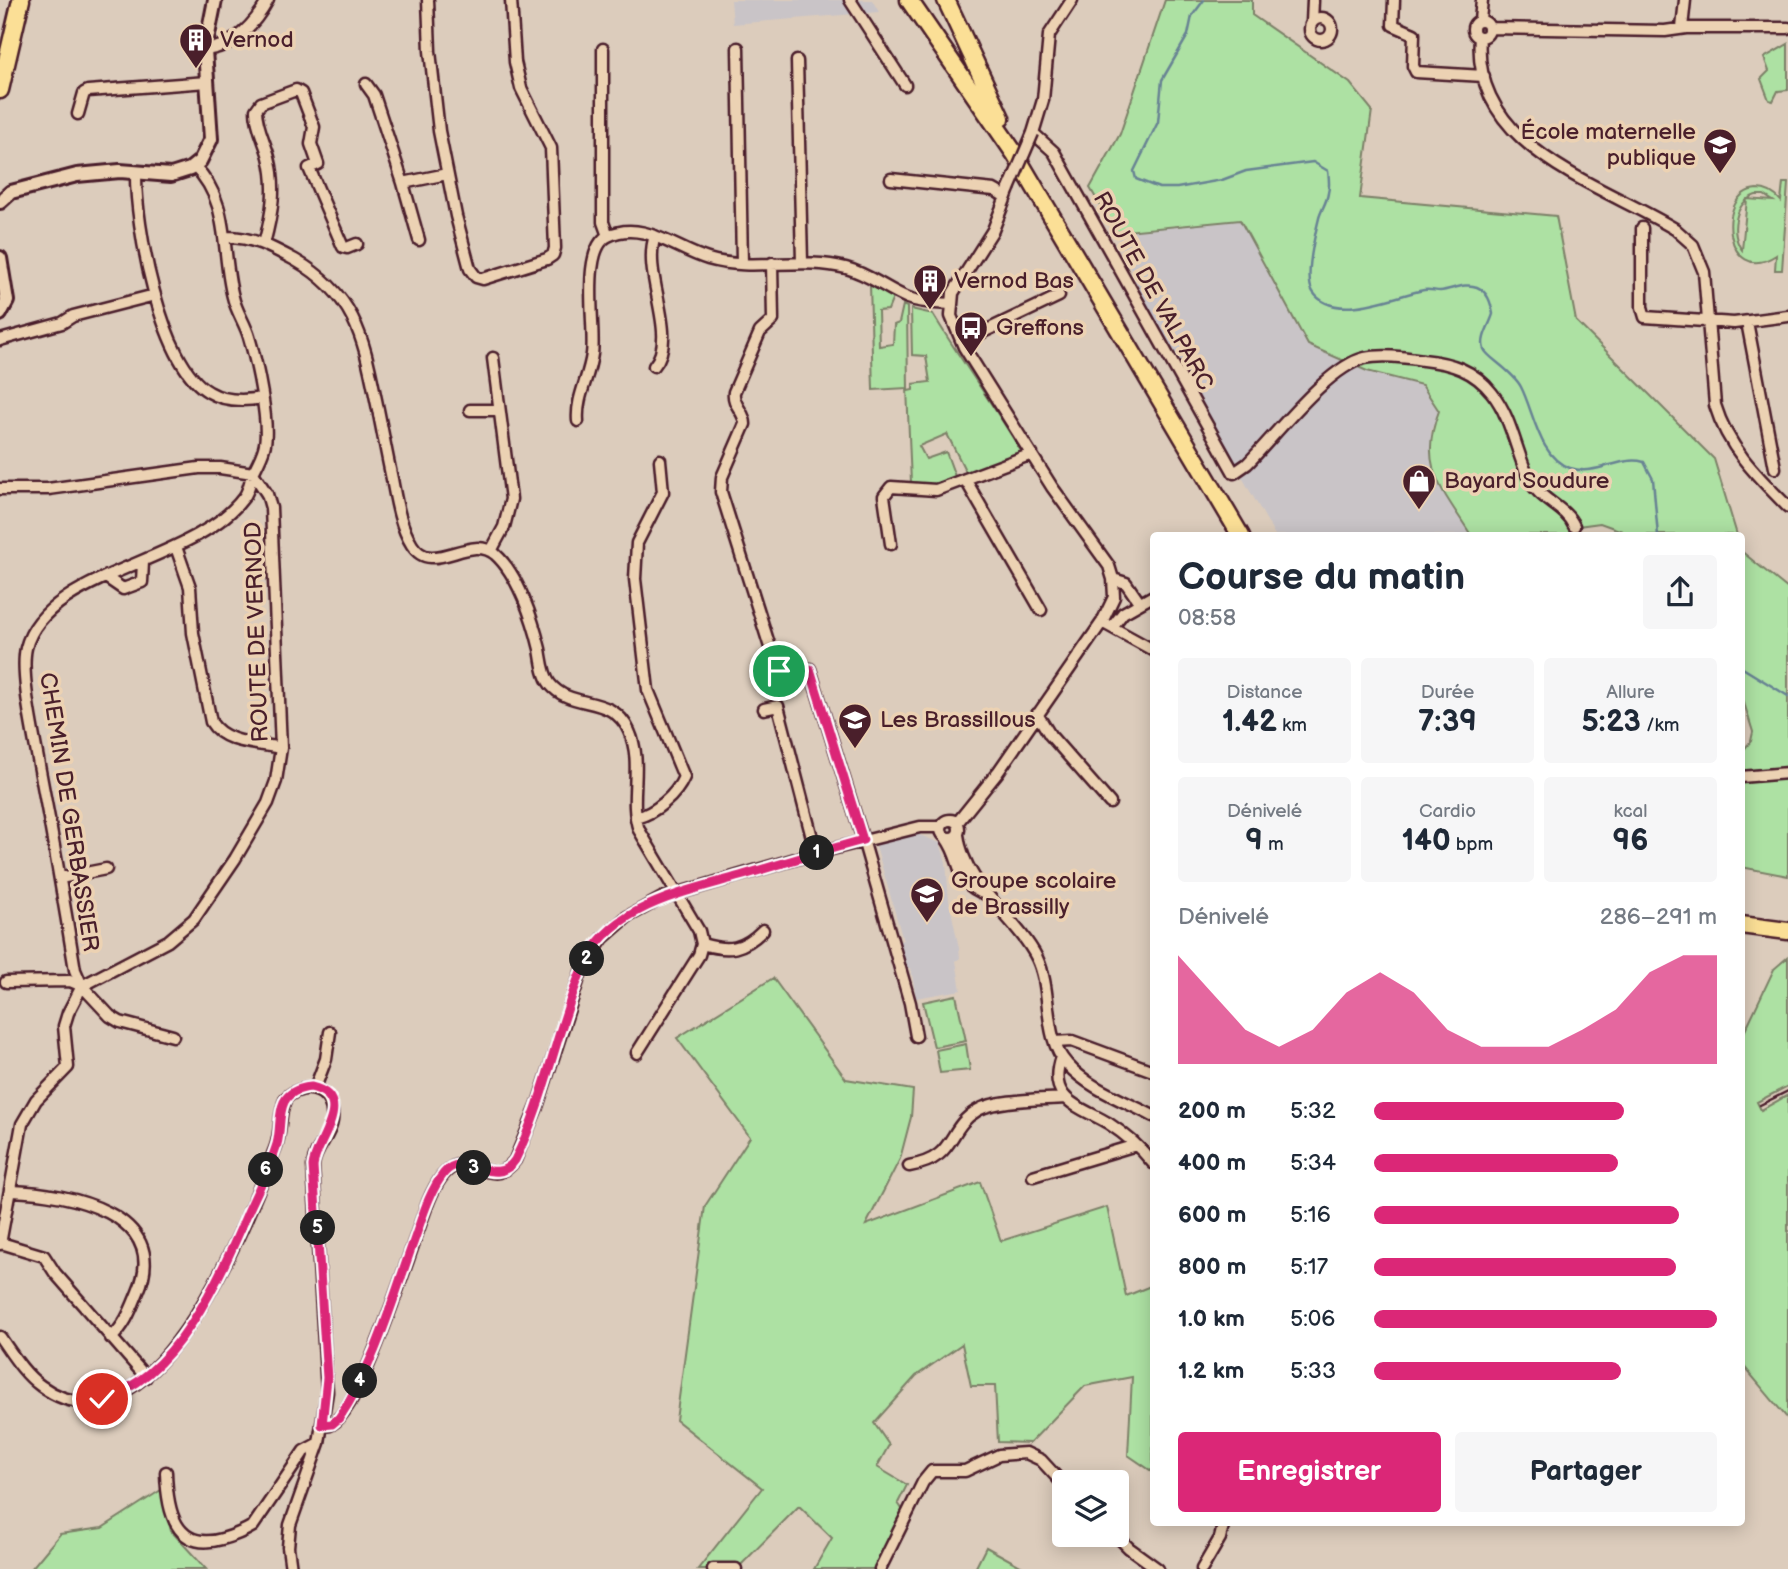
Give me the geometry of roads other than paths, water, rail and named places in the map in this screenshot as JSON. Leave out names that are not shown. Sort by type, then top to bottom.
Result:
[{"type":"highway","points":[[0,90],[21,0]]},
{"type":"highway","points":[[909,0],[988,112],[1033,183],[1239,532]]},
{"type":"highway","points":[[946,0],[972,61],[1033,183]]},
{"type":"highway","points":[[1745,926],[1788,931]]},
{"type":"street","points":[[0,202],[11,192],[77,175],[120,171],[171,175],[194,166],[205,155],[211,139],[205,50],[215,0]]},
{"type":"street","points":[[205,50],[222,45],[242,33],[268,0]]},
{"type":"street","points":[[428,0],[434,93],[447,174],[470,268],[476,277],[488,279],[547,259],[553,255],[555,248],[551,148],[521,88],[515,62],[511,0]]},
{"type":"street","points":[[850,0],[905,85]]},
{"type":"street","points":[[1072,0],[1049,36],[1044,91],[1033,133],[993,230],[956,285],[950,304],[951,316],[962,342],[1032,454],[1107,562],[1114,579],[1111,606],[1107,624],[957,823],[965,864],[1027,943],[1040,964],[1048,991],[1055,1042],[1061,1057],[1084,1080],[1150,1114]]},
{"type":"street","points":[[1312,22],[1313,0]]},
{"type":"street","points":[[1394,0],[1393,25],[1414,34],[1413,66],[1416,72],[1484,76]]},
{"type":"street","points":[[1480,37],[1473,27],[1480,20],[1482,0]]},
{"type":"street","points":[[1682,28],[1685,0]]},
{"type":"street","points":[[1480,20],[1486,22],[1489,28],[1487,34],[1480,37]]},
{"type":"street","points":[[1489,28],[1665,31],[1682,28],[1788,28]]},
{"type":"street","points":[[1480,37],[1479,48],[1484,76],[1492,100],[1506,123],[1536,152],[1668,224],[1689,241],[1704,272],[1715,405],[1720,421],[1741,457],[1788,507]]},
{"type":"street","points":[[738,48],[743,264]]},
{"type":"street","points":[[603,49],[603,222],[608,236]]},
{"type":"street","points":[[797,61],[802,262]]},
{"type":"street","points":[[78,114],[84,93],[88,91],[207,82]]},
{"type":"street","points":[[366,84],[374,95],[419,240]]},
{"type":"street","points":[[264,244],[274,206],[274,183],[256,110],[261,103],[296,90],[301,93],[314,127],[311,144],[318,164],[309,168],[328,218],[344,248],[357,244]]},
{"type":"street","name":"ROUTE DE VALPARC","points":[[1033,133],[1054,152],[1234,473],[1247,464],[1322,385],[1354,362],[1365,358],[1389,357],[1446,362],[1469,373],[1491,391],[1506,415],[1531,482],[1574,526]]},
{"type":"street","points":[[0,489],[48,489],[199,468],[253,473],[265,446],[262,398],[249,336],[232,295],[225,237],[213,194],[194,166]]},
{"type":"street","points":[[136,172],[138,216],[164,328],[198,383],[209,392],[226,398],[262,398]]},
{"type":"street","points":[[403,183],[447,174]]},
{"type":"street","points":[[891,179],[1008,193]]},
{"type":"street","points":[[1643,228],[1642,307],[1646,317],[1747,322],[1788,316]]},
{"type":"street","points":[[578,421],[578,403],[588,375],[593,346],[593,264],[599,245],[608,236],[638,231],[709,260],[743,264],[802,262],[845,267],[865,274],[911,299],[950,304]]},
{"type":"street","points":[[654,366],[659,360],[664,339],[651,254],[655,236]]},
{"type":"street","points":[[225,237],[244,238],[264,244],[314,273],[353,316],[368,356],[396,496],[404,529],[413,547],[421,554],[434,558],[475,548],[491,551],[504,565],[528,608],[549,683],[563,694],[616,712],[630,733],[638,764],[636,818],[642,837],[699,931],[702,944],[699,955],[638,1053]]},
{"type":"street","points":[[0,258],[6,305],[0,314]]},
{"type":"street","points":[[772,263],[773,320],[760,332],[734,392],[734,402],[745,424],[722,477],[721,492],[775,663],[785,674],[791,675],[810,669],[863,840],[910,1003],[916,1036]]},
{"type":"street","points":[[0,340],[62,323],[73,316],[155,295]]},
{"type":"street","points":[[962,342],[1059,296]]},
{"type":"street","points":[[1747,322],[1775,468]]},
{"type":"street","points":[[491,551],[504,527],[510,499],[493,358]]},
{"type":"street","points":[[470,410],[499,410]]},
{"type":"street","points":[[891,544],[884,496],[889,489],[895,486],[936,490],[1032,454]]},
{"type":"street","points":[[636,818],[647,814],[669,797],[684,778],[648,690],[635,579],[637,543],[663,492],[660,460]]},
{"type":"street","name":"CHEMIN DE GERBASSIER","points":[[82,986],[75,970],[34,734],[26,648],[36,626],[52,606],[201,533],[242,500],[253,473]]},
{"type":"street","name":"ROUTE DE VERNOD","points":[[82,986],[168,941],[194,919],[236,859],[268,803],[276,781],[281,748],[271,508],[267,495],[253,473]]},
{"type":"street","points":[[965,479],[1041,610]]},
{"type":"street","points":[[176,547],[191,593],[193,633],[211,722],[215,730],[227,737],[281,748]]},
{"type":"street","points":[[107,578],[123,589],[142,582],[143,562]]},
{"type":"street","points":[[1114,579],[1126,583],[1139,602]]},
{"type":"street","points":[[1107,624],[1150,597]]},
{"type":"street","points":[[1107,624],[1150,648]]},
{"type":"street","points":[[764,709],[778,706],[816,853]]},
{"type":"street","points":[[1037,714],[1050,735],[1110,803]]},
{"type":"street","points":[[1745,777],[1788,773]]},
{"type":"street","points":[[322,1425],[332,1424],[339,1418],[364,1373],[429,1202],[444,1173],[456,1164],[493,1172],[503,1171],[512,1164],[529,1129],[586,962],[603,938],[627,917],[657,900],[863,840],[920,827],[941,827],[948,820],[957,823]]},
{"type":"street","points":[[941,827],[954,852],[958,871],[967,884],[988,895]]},
{"type":"street","points":[[946,838],[958,835]]},
{"type":"street","points":[[60,878],[106,869]]},
{"type":"street","points":[[702,944],[735,949],[747,945],[763,930]]},
{"type":"street","points":[[6,982],[58,979],[82,986],[110,1016],[120,1022],[173,1036]]},
{"type":"street","points":[[82,986],[64,1026],[68,1067],[25,1116],[19,1134],[12,1191],[0,1243],[44,1256],[55,1273],[146,1377]]},
{"type":"street","points":[[315,1088],[326,1059],[330,1032]]},
{"type":"street","points":[[1055,1042],[1072,1041],[1150,1070]]},
{"type":"street","points":[[1061,1057],[1057,1079],[1065,1098],[1136,1145],[1150,1160]]},
{"type":"street","points":[[0,1337],[31,1378],[47,1390],[66,1398],[102,1399],[131,1389],[146,1377],[173,1346],[216,1284],[277,1146],[284,1102],[299,1089],[315,1088],[329,1100],[332,1119],[314,1161],[327,1392],[318,1443],[292,1517],[288,1547],[291,1569]]},
{"type":"street","points":[[909,1166],[929,1161],[942,1154],[962,1124],[979,1110],[992,1106],[1065,1098]]},
{"type":"street","points":[[1033,1176],[1136,1145]]},
{"type":"street","points":[[12,1191],[48,1194],[102,1209],[115,1216],[142,1242],[145,1255],[141,1285],[124,1324],[111,1338]]},
{"type":"street","points":[[166,1472],[170,1506],[178,1528],[192,1540],[210,1542],[243,1532],[253,1525],[304,1451],[318,1443]]},
{"type":"street","points":[[880,1569],[930,1472],[965,1471],[999,1455],[1019,1452],[1036,1457],[1052,1473]]},
{"type":"street","points":[[1202,1569],[1220,1538],[1223,1526]]},
{"type":"street","points":[[1128,1547],[1158,1569]]},
{"type":"street","points":[[713,1569],[736,1569]]},
{"type":"waterway","points":[[1204,0],[1192,16],[1188,35],[1162,80],[1158,122],[1134,171],[1136,179],[1159,188],[1177,188],[1222,180],[1246,171],[1313,162],[1328,171],[1329,190],[1319,218],[1311,256],[1310,277],[1313,292],[1323,301],[1335,306],[1350,307],[1424,290],[1440,291],[1468,285],[1481,289],[1488,298],[1493,314],[1484,336],[1484,349],[1521,387],[1544,445],[1551,455],[1560,463],[1580,470],[1626,461],[1644,462],[1653,479],[1658,532]]},
{"type":"waterway","points":[[1745,669],[1788,696]]},
{"type":"railway","points":[[1760,1105],[1788,1091]]},
{"type":"place","name":"Vernod","points":[[196,70]]},
{"type":"place","name":"École maternelle publique","points":[[1720,175]]},
{"type":"place","name":"Vernod Bas","points":[[930,311]]},
{"type":"place","name":"Greffons","points":[[971,358]]},
{"type":"place","name":"Bayard Soudure","points":[[1419,511]]},
{"type":"place","name":"Les Brassillous","points":[[855,750]]},
{"type":"place","name":"Groupe scolaire de Brassilly","points":[[927,924]]}]
